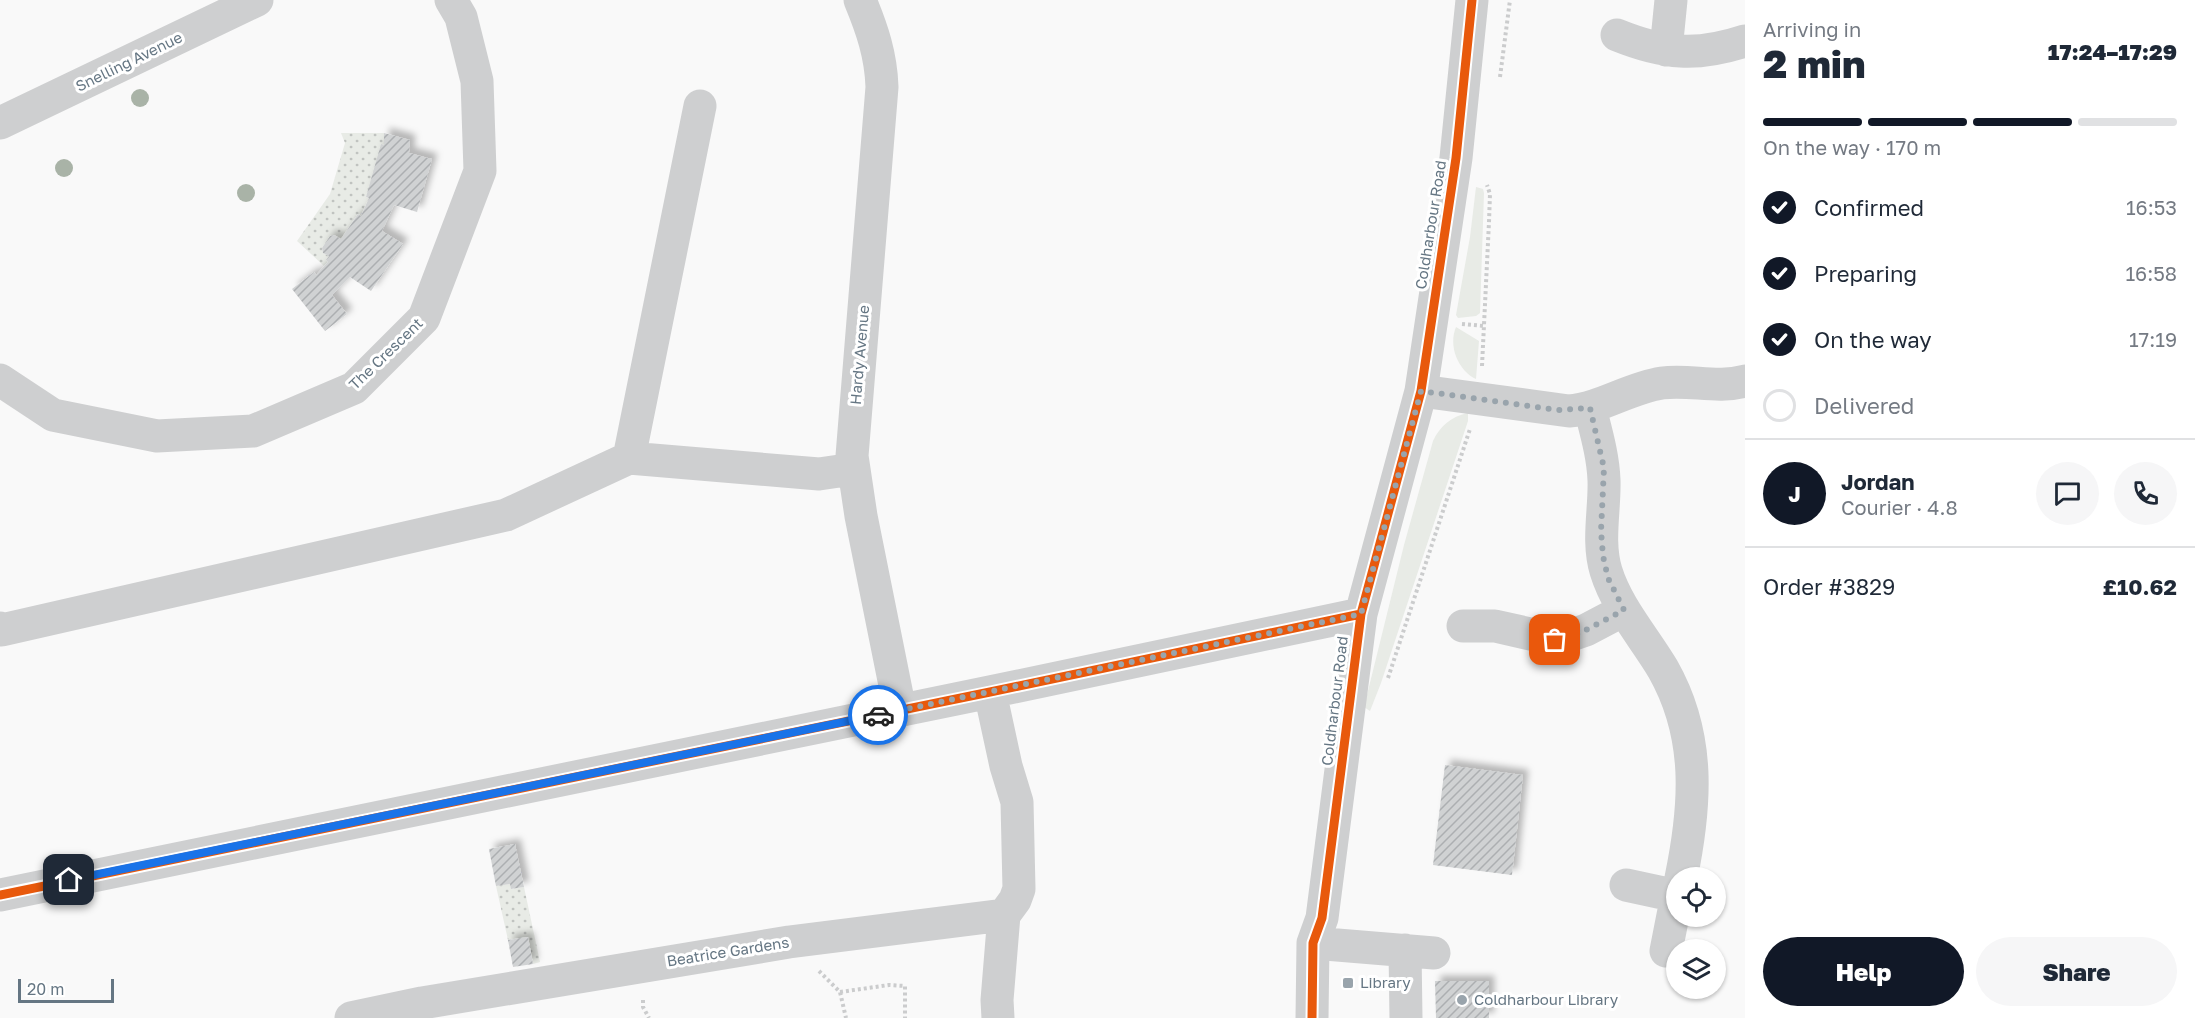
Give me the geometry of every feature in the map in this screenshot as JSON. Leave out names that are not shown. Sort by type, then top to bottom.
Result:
[{"type":"street","name":"Snelling Avenue","points":[[0,123],[257,0]]},
{"type":"street","name":"The Crescent","points":[[0,380],[53,415],[158,436],[253,431],[354,388],[424,318],[480,171],[477,81],[461,17],[451,0]]},
{"type":"street","name":"Hardy Avenue","points":[[860,0],[879,53],[882,87],[853,438],[853,470],[900,710]]},
{"type":"street","name":"Coldharbour Road","points":[[1312,1018],[1313,943],[1322,918],[1361,614],[1421,391],[1456,158],[1472,0]]},
{"type":"street","points":[[1666,50],[1671,0]]},
{"type":"street","points":[[1617,35],[1643,45],[1666,50],[1695,52],[1708,51],[1745,40]]},
{"type":"street","points":[[629,458],[700,106]]},
{"type":"street","points":[[1421,391],[1569,411],[1590,408],[1638,388],[1664,383],[1715,386],[1745,381]]},
{"type":"street","points":[[1590,408],[1604,468],[1601,531],[1608,578],[1624,610],[1671,685],[1690,746],[1693,807],[1683,867]]},
{"type":"street","points":[[0,628],[2,630],[506,515],[629,458],[819,474],[853,470]]},
{"type":"street","points":[[1463,626],[1495,626],[1547,639],[1561,640],[1624,610]]},
{"type":"street","points":[[0,895],[1361,614]]},
{"type":"street","points":[[990,692],[1006,766],[1016,791],[1017,802],[1018,889],[1015,900],[1004,915],[997,1000],[998,1018]]},
{"type":"street","points":[[1626,885],[1666,894]]},
{"type":"street","name":"Beatrice Gardens","points":[[351,1018],[422,1003],[777,944],[1004,915]]},
{"type":"street","points":[[1313,943],[1419,951],[1406,1018]]},
{"type":"path","points":[[1499,83],[1510,0]]},
{"type":"path","points":[[1384,688],[1457,471],[1478,398],[1482,376],[1490,194],[1485,178]]},
{"type":"path","points":[[846,1018],[840,992],[889,985],[904,986],[905,1018]]},
{"type":"shaded area","points":[[341,133],[384,133],[384,145],[366,197],[369,198],[361,216],[358,214],[341,239],[334,235],[331,236],[322,248],[323,253],[329,256],[324,266],[297,241],[330,194],[345,143]]},
{"type":"shaded area","points":[[1476,187],[1483,189],[1484,193],[1480,313],[1476,316],[1458,318],[1456,315]]},
{"type":"shaded area","points":[[1456,327],[1479,341],[1476,379],[1464,370],[1456,357],[1453,342]]},
{"type":"shaded area","points":[[1468,413],[1468,421],[1370,711],[1364,707],[1404,545],[1433,441],[1447,422]]},
{"type":"shaded area","points":[[510,884],[512,889],[524,887],[540,962],[533,964],[528,937],[508,940],[496,886]]},
{"type":"building","points":[[384,133],[410,140],[409,153],[432,159],[417,212],[394,205],[382,231],[403,244],[371,291],[350,277],[332,295],[347,314],[325,331],[292,289],[314,272],[316,275],[328,262],[326,260],[329,256],[323,253],[322,248],[330,236],[334,235],[341,239],[358,214],[361,216],[369,198],[366,197],[381,144],[384,145]]},
{"type":"building","points":[[1445,765],[1523,775],[1512,875],[1433,865]]},
{"type":"building","points":[[515,844],[524,887],[511,889],[510,884],[496,886],[489,849]]},
{"type":"building","points":[[528,937],[533,964],[513,967],[508,940]]},
{"type":"building","name":"Coldharbour Library","points":[[1435,981],[1489,981],[1489,1018],[1436,1018]]},
{"type":"cycle path","points":[[1312,1018],[1313,943],[1322,918],[1361,614],[1421,391],[1456,158],[1472,0]]},
{"type":"cycle path","points":[[0,895],[1361,614]]},
{"type":"way so far","points":[[878,715],[1361,614],[1421,391],[1558,410],[1590,408],[1604,468],[1601,531],[1603,556],[1608,578],[1624,610],[1578,634],[1555,640]]},
{"type":"place","name":"Library","points":[[1348,983]]},
{"type":"place","name":"Coldharbour Library","points":[[1462,1000]]},
{"type":"route","points":[[69,880],[878,715]]}]
